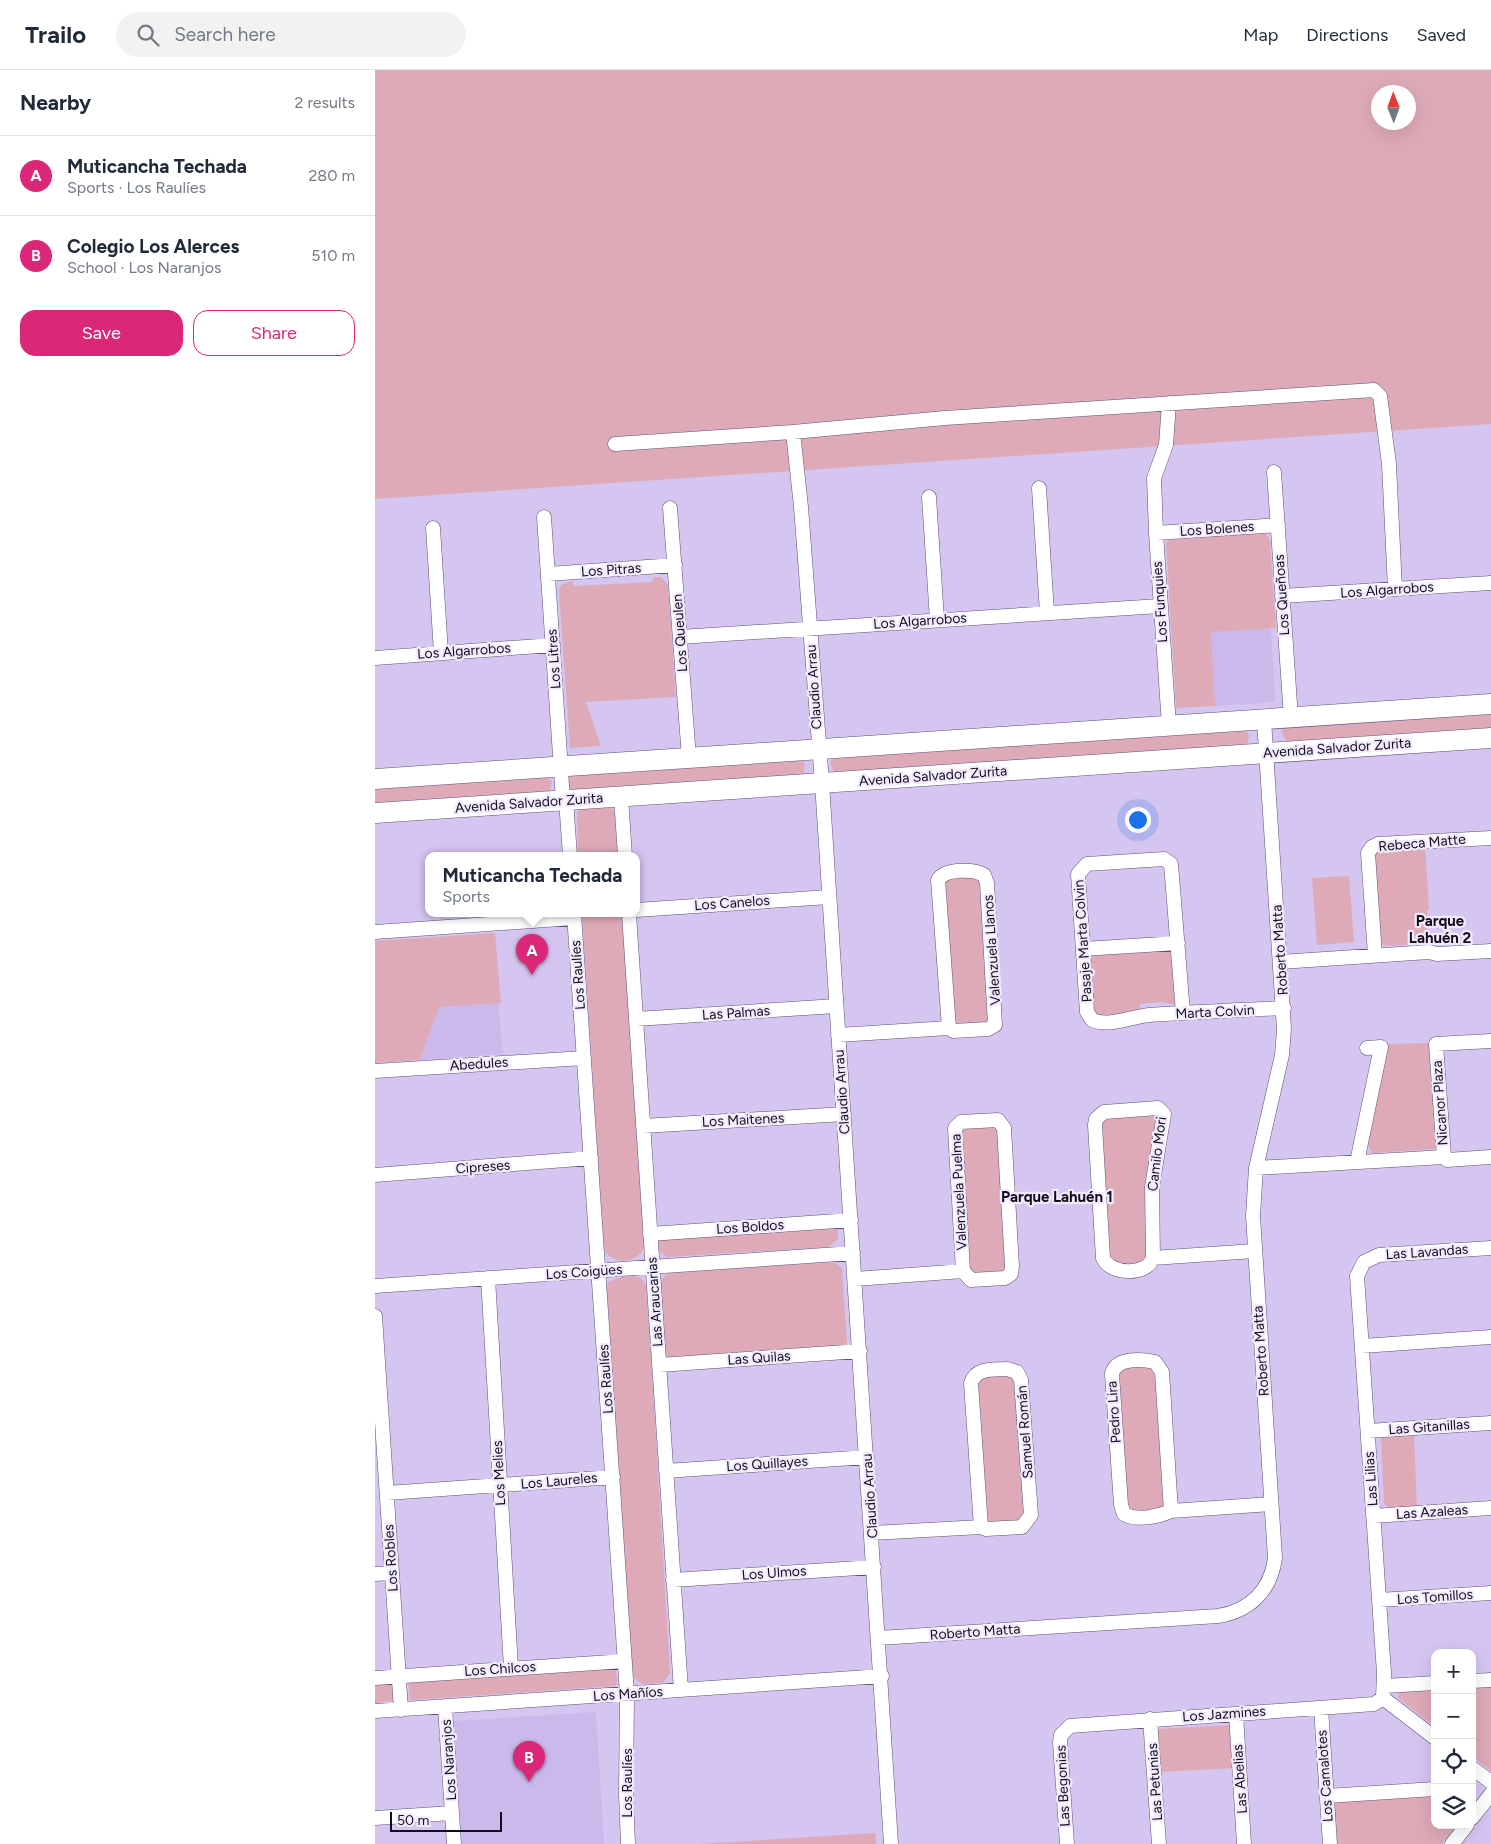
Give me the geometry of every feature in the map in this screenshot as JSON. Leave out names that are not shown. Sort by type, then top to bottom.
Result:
[{"type":"main road","points":[[375,779],[1491,704]]},
{"type":"main road","name":"Avenida Salvador Zurita","points":[[375,813],[1491,738]]},
{"type":"street","points":[[615,444],[793,432],[945,418],[1374,390],[1380,396],[1389,464],[1395,589]]},
{"type":"street","name":"Los Funquies","points":[[1169,403],[1165,445],[1154,478],[1169,726]]},
{"type":"street","name":"Claudio Arrau","points":[[793,432],[801,507],[837,1006],[882,1676],[891,1844]]},
{"type":"street","name":"Los Queñoas","points":[[1274,472],[1291,718]]},
{"type":"street","points":[[1039,488],[1047,613]]},
{"type":"street","points":[[929,496],[937,620]]},
{"type":"street","name":"Los Queulen","points":[[670,508],[689,758]]},
{"type":"street","name":"Los Litres","points":[[544,517],[561,767],[565,800]]},
{"type":"street","name":"Los Bolenes","points":[[1156,533],[1278,525]]},
{"type":"street","points":[[433,528],[441,653]]},
{"type":"street","name":"Los Pitras","points":[[548,574],[675,565]]},
{"type":"street","name":"Los Algarrobos","points":[[1283,596],[1491,582]]},
{"type":"street","name":"Los Algarrobos","points":[[680,637],[1161,606]]},
{"type":"street","name":"Los Algarrobos","points":[[375,658],[553,645]]},
{"type":"street","name":"Roberto Matta","points":[[879,1638],[1227,1615],[1248,1606],[1264,1590],[1273,1573],[1275,1558],[1254,1251],[1253,1208],[1256,1168],[1282,1055],[1284,1008],[1264,720]]},
{"type":"street","points":[[621,797],[625,852]]},
{"type":"street","points":[[565,800],[570,852]]},
{"type":"street","name":"Rebeca Matte","points":[[1375,955],[1370,850],[1378,844],[1491,838]]},
{"type":"street","name":"Pasaje Marta Colvin","points":[[1147,1015],[1103,1022],[1091,1020],[1087,1012],[1078,874],[1083,866],[1096,863],[1168,861],[1173,868],[1183,1014]]},
{"type":"street","name":"Valenzuela Llanos","points":[[839,1036],[949,1028],[953,1031],[988,1029],[995,1025],[987,883],[984,875],[976,871],[947,872],[938,880],[949,1028]]},
{"type":"street","name":"Los Canelos","points":[[640,910],[829,897]]},
{"type":"street","points":[[375,932],[562,917]]},
{"type":"street","name":"Los Raulíes","points":[[574,917],[627,1694],[626,1794],[628,1844]]},
{"type":"street","name":"Las Araucarias","points":[[629,917],[681,1690]]},
{"type":"street","points":[[1083,949],[1178,943]]},
{"type":"street","points":[[1280,962],[1375,955],[1491,950]]},
{"type":"street","name":"Las Palmas","points":[[635,1019],[837,1006]]},
{"type":"street","name":"Marta Colvin","points":[[1147,1015],[1284,1008]]},
{"type":"street","name":"Nicanor Plaza","points":[[1444,1157],[1436,1044],[1491,1041]]},
{"type":"street","points":[[1357,1162],[1381,1047],[1367,1048]]},
{"type":"street","name":"Abedules","points":[[375,1071],[584,1058]]},
{"type":"street","name":"Camilo Mori","points":[[1154,1108],[1164,1112],[1152,1187],[1153,1258],[1151,1264],[1145,1268],[1119,1270],[1109,1267],[1103,1258],[1095,1125],[1099,1115],[1104,1112],[1154,1108]]},
{"type":"street","name":"Los Maitenes","points":[[643,1126],[844,1114]]},
{"type":"street","name":"Valenzuela Puelma","points":[[998,1120],[1005,1128],[1013,1266],[1011,1274],[1005,1278],[971,1280],[963,1271],[955,1128],[961,1122],[998,1120]]},
{"type":"street","points":[[1256,1168],[1444,1157],[1447,1160],[1491,1157]]},
{"type":"street","name":"Cipreses","points":[[375,1175],[591,1158]]},
{"type":"street","name":"Los Boldos","points":[[650,1234],[851,1220]]},
{"type":"street","name":"Las Lavandas","points":[[1364,1262],[1379,1255],[1491,1248]]},
{"type":"street","name":"Camilo Mori","points":[[1153,1258],[1254,1251]]},
{"type":"street","name":"Los Coigües","points":[[375,1286],[853,1253]]},
{"type":"street","name":"Las Lilias","points":[[1364,1262],[1357,1276],[1384,1692]]},
{"type":"street","name":"Valenzuela Puelma","points":[[855,1278],[963,1271]]},
{"type":"street","name":"Los Melies","points":[[488,1278],[511,1668]]},
{"type":"street","name":"Los Robles","points":[[375,1316],[377,1390],[387,1493],[401,1710]]},
{"type":"street","points":[[1362,1346],[1491,1337]]},
{"type":"street","name":"Las Quilas","points":[[659,1365],[860,1351]]},
{"type":"street","name":"Pedro Lira","points":[[1171,1511],[1162,1372],[1155,1362],[1124,1361],[1115,1366],[1112,1374],[1121,1510],[1124,1514],[1133,1518],[1161,1515],[1171,1511],[1271,1504]]},
{"type":"street","name":"Samuel Román","points":[[872,1533],[981,1527],[986,1529],[1021,1527],[1031,1515],[1021,1380],[1020,1375],[1012,1370],[981,1371],[976,1374],[971,1383],[981,1527]]},
{"type":"street","name":"Las Gitanillas","points":[[1367,1431],[1491,1422]]},
{"type":"street","name":"Los Quillayes","points":[[666,1471],[867,1458]]},
{"type":"street","name":"Los Laureles","points":[[387,1493],[613,1477]]},
{"type":"street","name":"Las Azaleas","points":[[1373,1516],[1491,1508]]},
{"type":"street","name":"Los Ulmos","points":[[673,1580],[874,1567]]},
{"type":"street","points":[[375,1574],[392,1573]]},
{"type":"street","name":"Los Tomillos","points":[[1379,1600],[1491,1593]]},
{"type":"street","name":"Los Chilcos","points":[[375,1678],[625,1661]]},
{"type":"street","name":"Los Mañíos","points":[[375,1712],[882,1676]]},
{"type":"street","points":[[1476,1681],[1491,1680]]},
{"type":"street","name":"Los Jazmines","points":[[1065,1730],[1077,1724],[1374,1704],[1384,1692],[1431,1684]]},
{"type":"street","points":[[1384,1692],[1431,1734]]},
{"type":"street","name":"Los Naranjos","points":[[445,1707],[455,1844]]},
{"type":"street","name":"Los Camalotes","points":[[1321,1708],[1330,1844]]},
{"type":"street","name":"Las Abelias","points":[[1235,1714],[1244,1844]]},
{"type":"street","name":"Las Petunias","points":[[1150,1719],[1159,1844]]},
{"type":"street","name":"Las Begonias","points":[[1065,1730],[1061,1735],[1060,1742],[1067,1844]]},
{"type":"street","points":[[1476,1771],[1491,1782]]},
{"type":"street","points":[[1327,1796],[1431,1789]]},
{"type":"street","points":[[1476,1812],[1491,1794]]},
{"type":"street","points":[[375,1818],[452,1813]]},
{"type":"street","points":[[1452,1844],[1463,1829]]},
{"type":"shaded area","points":[[375,70],[1491,70],[1491,424],[375,499]]},
{"type":"shaded area","points":[[1262,533],[1267,535],[1270,541],[1276,628],[1211,632],[1215,706],[1176,708],[1166,542],[1170,540]]},
{"type":"shaded area","points":[[654,577],[661,577],[668,585],[676,697],[586,702],[601,746],[570,748],[559,591],[561,585],[572,581],[574,586],[652,582]]},
{"type":"shaded area","points":[[1271,628],[1275,702],[1215,706],[1210,632]]},
{"type":"shaded area","points":[[1491,712],[1491,730],[1287,742],[1281,732],[1285,726]]},
{"type":"shaded area","points":[[1247,730],[1249,737],[1247,745],[834,772],[830,762],[837,756]]},
{"type":"shaded area","points":[[799,758],[805,764],[803,775],[574,792],[568,786],[570,774]]},
{"type":"shaded area","points":[[546,775],[552,782],[550,791],[375,805],[375,787]]},
{"type":"shaded area","points":[[607,807],[613,809],[618,852],[578,852],[577,812],[580,809]]},
{"type":"shaded area","points":[[1425,847],[1429,910],[1427,911],[1427,932],[1421,940],[1410,944],[1388,946],[1381,944],[1373,853],[1375,851]]},
{"type":"shaded area","points":[[976,876],[981,878],[991,1018],[987,1024],[953,1025],[945,878]]},
{"type":"shaded area","points":[[1349,876],[1354,942],[1317,945],[1312,878]]},
{"type":"shaded area","points":[[582,917],[622,917],[645,1246],[637,1256],[625,1260],[613,1258],[604,1248]]},
{"type":"shaded area","points":[[495,933],[501,1003],[439,1007],[420,1060],[375,1063],[375,941]]},
{"type":"shaded area","points":[[1172,949],[1175,1005],[1161,1002],[1140,1004],[1139,1012],[1099,1018],[1093,1015],[1089,955]]},
{"type":"shaded area","points":[[498,1003],[503,1054],[420,1060],[439,1007]]},
{"type":"shaded area","points":[[1432,1043],[1439,1146],[1434,1149],[1372,1153],[1367,1143],[1387,1044]]},
{"type":"shaded area","points":[[1154,1113],[1159,1116],[1149,1258],[1143,1264],[1119,1266],[1108,1259],[1102,1119]]},
{"type":"shaded area","points":[[964,1126],[999,1127],[1009,1271],[976,1275],[969,1271],[959,1132]]},
{"type":"shaded area","points":[[838,1227],[838,1238],[829,1247],[667,1257],[659,1251],[658,1239]]},
{"type":"shaded area","points":[[834,1262],[842,1268],[847,1343],[845,1347],[667,1359],[665,1356],[660,1281],[668,1273]]},
{"type":"shaded area","points":[[633,1276],[641,1278],[647,1287],[670,1673],[663,1683],[642,1684],[632,1676],[607,1288],[608,1282],[621,1277]]},
{"type":"shaded area","points":[[1121,1366],[1156,1366],[1165,1506],[1160,1511],[1127,1510],[1118,1368]]},
{"type":"shaded area","points":[[1009,1373],[1016,1376],[1026,1515],[1023,1521],[988,1523],[986,1519],[976,1380]]},
{"type":"shaded area","points":[[1414,1434],[1417,1508],[1393,1510],[1384,1504],[1381,1438],[1386,1435]]},
{"type":"shaded area","points":[[616,1667],[617,1684],[615,1686],[410,1700],[408,1679]]},
{"type":"shaded area","points":[[393,1680],[395,1701],[375,1703],[375,1681]]},
{"type":"shaded area","points":[[1491,1684],[1491,1771],[1476,1759],[1476,1685]]},
{"type":"shaded area","points":[[1431,1687],[1431,1724],[1398,1698],[1401,1689]]},
{"type":"shaded area","points":[[596,1712],[604,1844],[462,1844],[454,1721]]},
{"type":"shaded area","points":[[1229,1725],[1233,1728],[1235,1768],[1159,1772],[1156,1731],[1158,1729]]},
{"type":"shaded area","points":[[1431,1794],[1431,1829],[1454,1829],[1442,1844],[1335,1844],[1332,1804],[1336,1800]]},
{"type":"shaded area","points":[[875,1833],[876,1844],[700,1844]]},
{"type":"place","name":"Muticancha Techada","points":[[532,975]]},
{"type":"place","name":"Colegio Los Alerces","points":[[529,1782]]},
{"type":"district","name":"Parque Lahuén 2","points":[[1440,930]]},
{"type":"district","name":"Parque Lahuén 1","points":[[1057,1197]]}]
